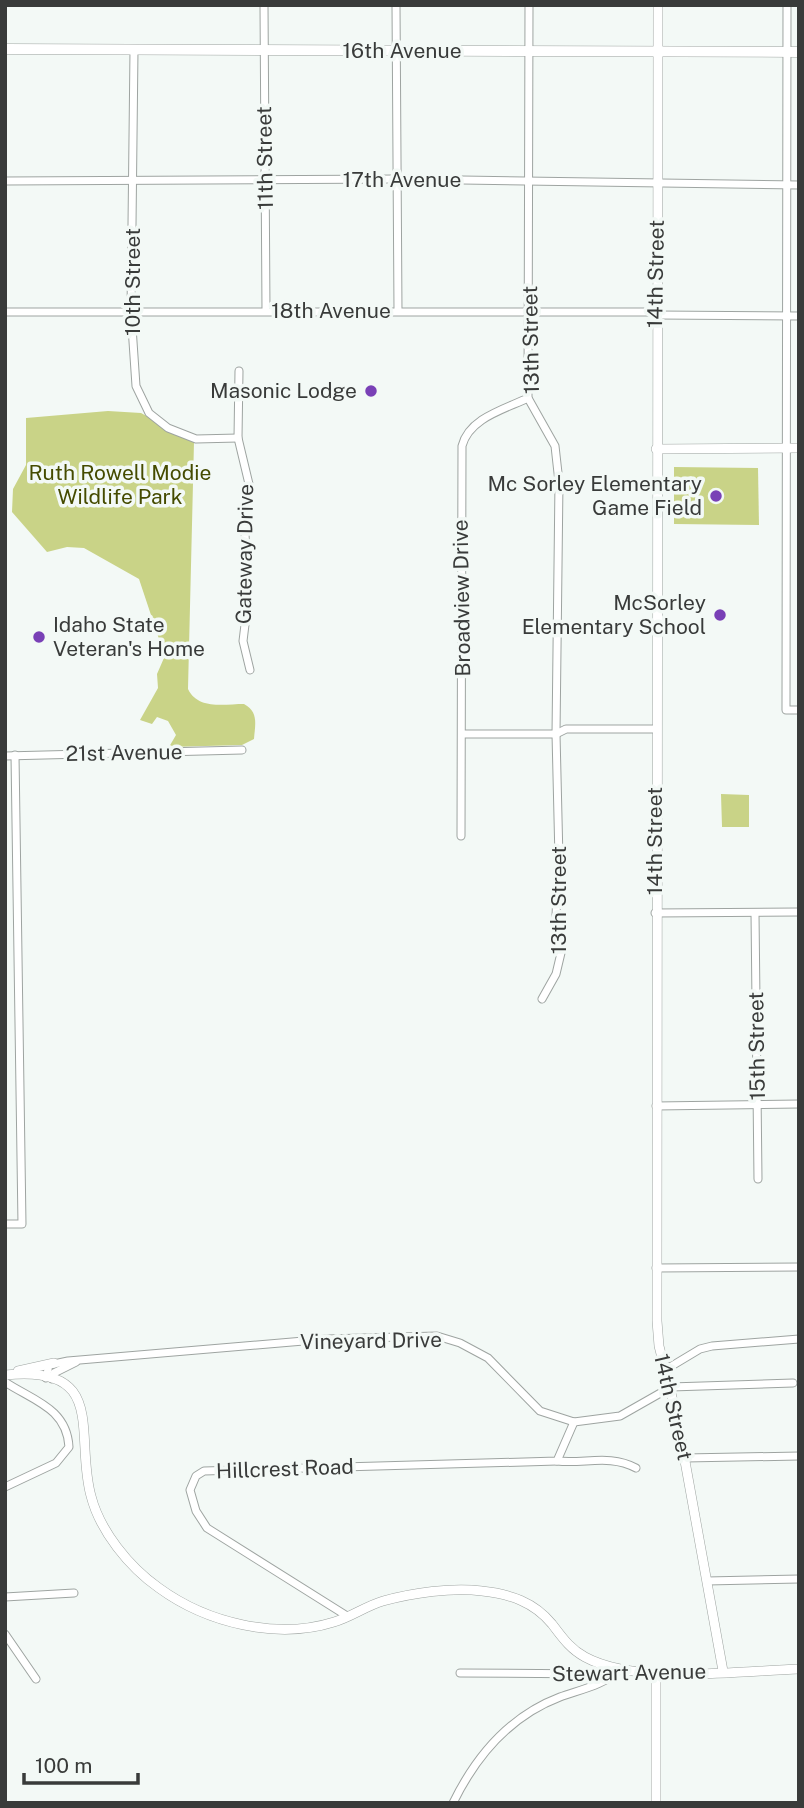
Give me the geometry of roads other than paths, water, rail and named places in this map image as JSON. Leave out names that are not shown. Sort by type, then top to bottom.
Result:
[{"type":"main road","name":"16th Avenue","points":[[5,49],[799,52]]},
{"type":"street","name":"11th Street","points":[[264,5],[265,311]]},
{"type":"street","points":[[396,5],[398,311]]},
{"type":"street","name":"13th Street","points":[[529,5],[528,398],[551,436],[559,465],[556,734],[559,859],[556,915],[561,953],[556,974],[542,999]]},
{"type":"street","name":"14th Street","points":[[658,5],[655,913],[656,1268],[659,1346],[671,1387],[685,1458],[723,1671]]},
{"type":"street","points":[[787,5],[789,184],[785,448],[791,580],[786,710],[799,710]]},
{"type":"street","name":"10th Street","points":[[134,50],[131,312],[136,386],[149,413],[168,428],[190,438],[238,438]]},
{"type":"street","name":"17th Avenue","points":[[5,181],[398,179],[657,182],[691,186],[799,185]]},
{"type":"street","name":"18th Avenue","points":[[5,312],[398,311],[799,316]]},
{"type":"street","name":"Gateway Drive","points":[[239,371],[238,438],[249,484],[245,533],[248,593],[243,641],[250,670]]},
{"type":"street","name":"Broadview Drive","points":[[461,836],[462,446],[467,433],[476,424],[528,398]]},
{"type":"street","points":[[656,449],[799,448]]},
{"type":"street","points":[[463,734],[556,734],[566,729],[656,729]]},
{"type":"street","name":"21st Avenue","points":[[5,756],[242,750]]},
{"type":"street","points":[[5,1224],[22,1224],[22,1056],[15,755]]},
{"type":"street","points":[[655,913],[799,912]]},
{"type":"street","name":"15th Street","points":[[755,913],[758,1179]]},
{"type":"street","points":[[656,1106],[799,1104]]},
{"type":"street","points":[[656,1268],[799,1267]]},
{"type":"street","name":"Vineyard Drive","points":[[54,1363],[327,1339],[437,1336],[460,1343],[488,1359],[540,1411],[574,1422],[620,1416],[671,1387]]},
{"type":"street","points":[[665,1370],[700,1349],[712,1346],[799,1339]]},
{"type":"street","points":[[49,1379],[54,1373],[76,1362]]},
{"type":"street","points":[[49,1379],[48,1367],[54,1363]]},
{"type":"street","points":[[5,1375],[54,1363]]},
{"type":"street","points":[[5,1375],[49,1379],[73,1392],[82,1407],[85,1470],[100,1521],[122,1552],[156,1586],[196,1608],[255,1628],[317,1626],[382,1601],[414,1595],[462,1590],[498,1593],[529,1603],[571,1648],[584,1657],[619,1670]]},
{"type":"street","points":[[5,1382],[53,1412],[67,1430],[69,1447],[56,1463],[5,1487]]},
{"type":"street","points":[[671,1387],[793,1383]]},
{"type":"street","points":[[574,1422],[557,1461],[578,1464],[616,1459],[636,1468]]},
{"type":"street","points":[[685,1458],[799,1456]]},
{"type":"street","name":"Hillcrest Road","points":[[347,1616],[207,1528],[191,1501],[191,1482],[196,1476],[205,1471],[557,1461]]},
{"type":"street","points":[[707,1581],[799,1579]]},
{"type":"street","points":[[5,1597],[74,1593]]},
{"type":"street","points":[[5,1634],[36,1679]]},
{"type":"street","points":[[453,1803],[478,1762],[511,1724],[544,1703],[609,1678],[619,1670]]},
{"type":"street","name":"Stewart Avenue","points":[[460,1673],[599,1674],[619,1670],[656,1674],[799,1670]]},
{"type":"street","points":[[656,1674],[656,1803]]},
{"type":"place","name":"Masonic Lodge","points":[[371,391]]},
{"type":"place","name":"Mc Sorley Elementary Game Field","points":[[716,496]]},
{"type":"place","name":"McSorley Elementary School","points":[[720,615]]},
{"type":"place","name":"Idaho State Veteran's Home","points":[[39,637]]},
{"type":"park label","name":"Ruth Rowell Modie Wildlife Park","points":[[120,485]]}]
